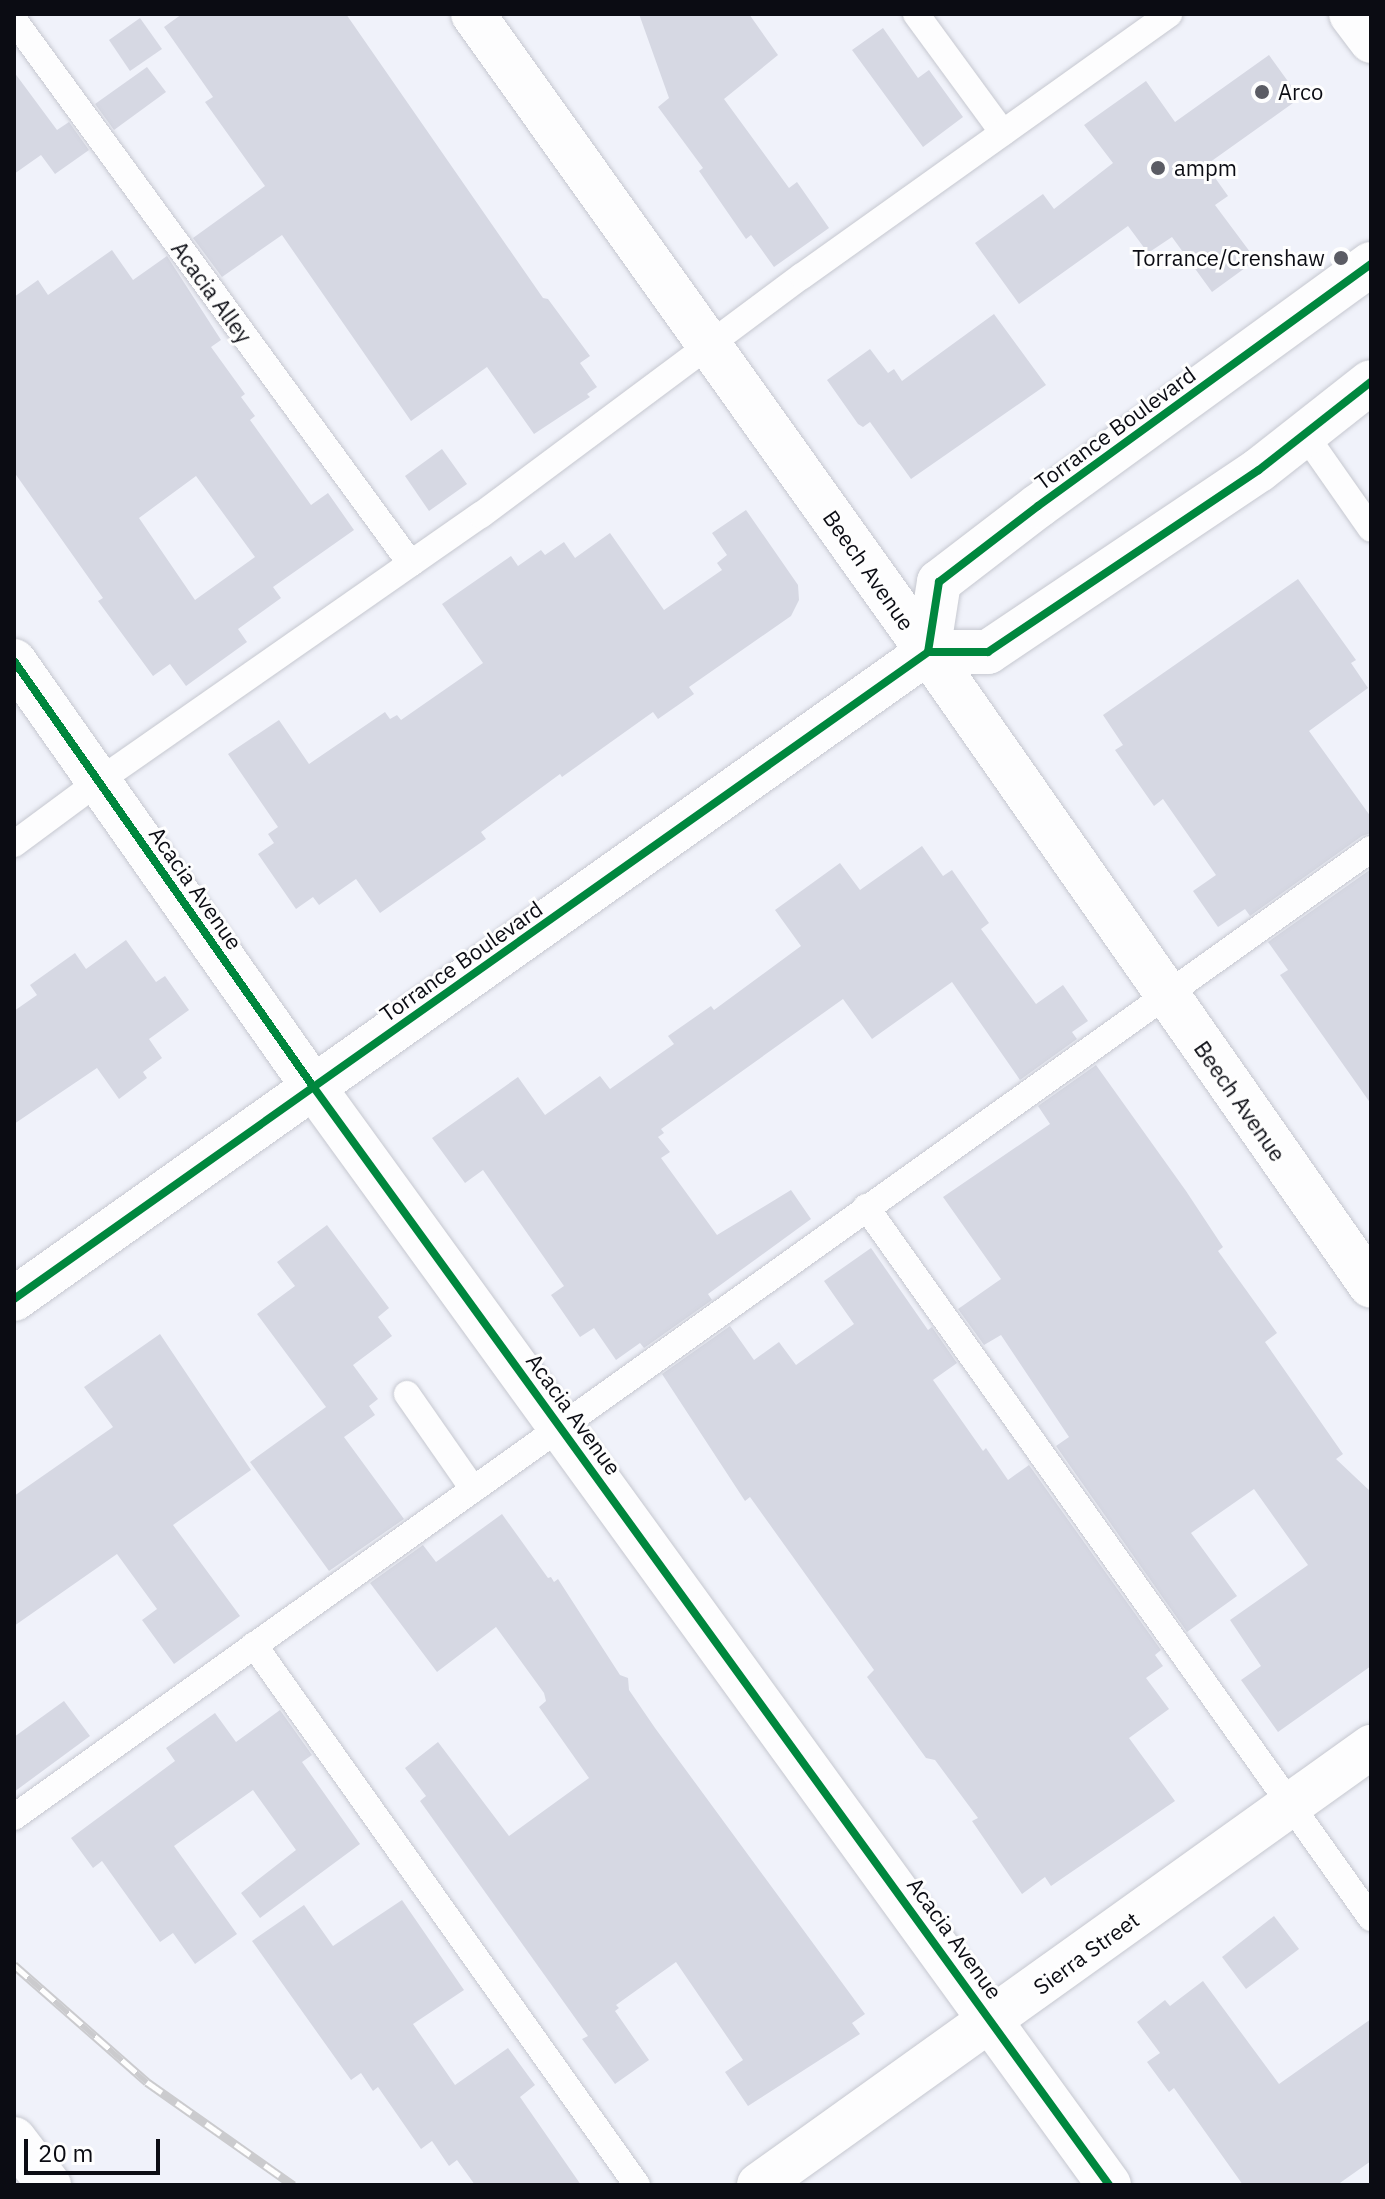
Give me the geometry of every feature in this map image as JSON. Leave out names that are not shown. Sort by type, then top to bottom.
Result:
[{"type":"street","name":"Beech Avenue","points":[[473,14],[928,652],[1371,1286]]},
{"type":"street","points":[[1351,14],[1371,41]]},
{"type":"street","name":"Torrance Boulevard","points":[[14,1299],[312,1085],[537,931],[928,652],[939,582],[1038,506],[1371,264]]},
{"type":"street","points":[[928,652],[988,652],[1306,436],[1371,382]]},
{"type":"street","name":"Acacia Avenue","points":[[14,661],[312,1085],[993,2020],[1109,2185]]},
{"type":"street","name":"Sierra Street","points":[[759,2185],[1371,1747]]},
{"type":"street","points":[[14,2139],[49,2185]]},
{"type":"lane","points":[[916,14],[1003,133]]},
{"type":"lane","points":[[14,844],[99,781],[411,564],[1169,14]]},
{"type":"lane","name":"Acacia Alley","points":[[14,20],[411,564]]},
{"type":"lane","points":[[1306,436],[1371,529]]},
{"type":"lane","points":[[14,1817],[1371,849]]},
{"type":"lane","points":[[866,1207],[1371,1918]]},
{"type":"lane","points":[[407,1394],[473,1489]]},
{"type":"lane","points":[[254,1645],[637,2185]]},
{"type":"building","points":[[182,14],[346,14],[543,298],[548,299],[590,356],[580,363],[597,387],[587,394],[590,397],[534,434],[487,367],[411,421],[282,235],[222,277],[193,238],[265,186],[205,102],[213,97],[164,27]]},
{"type":"building","points":[[639,14],[749,14],[778,55],[724,99],[789,188],[797,182],[829,228],[774,267],[751,235],[746,239],[699,171],[703,168],[658,107],[669,98]]},
{"type":"building","points":[[140,18],[162,49],[130,71],[109,40]]},
{"type":"building","points":[[883,28],[918,78],[929,70],[963,117],[923,147],[852,50]]},
{"type":"building","points":[[1269,55],[1300,98],[1206,165],[1228,196],[1215,205],[1256,260],[1212,292],[1172,237],[1148,253],[1128,226],[1019,304],[975,243],[1043,194],[1054,209],[1113,163],[1084,125],[1146,81],[1175,122]]},
{"type":"building","points":[[147,67],[166,92],[114,130],[95,104]]},
{"type":"building","points":[[14,72],[57,130],[69,122],[89,150],[55,174],[41,155],[14,174]]},
{"type":"building","points":[[112,250],[133,280],[167,256],[221,340],[211,347],[245,394],[241,397],[255,416],[250,420],[311,505],[328,493],[354,530],[273,587],[281,598],[238,629],[247,642],[186,686],[170,664],[153,676],[98,601],[103,598],[14,472],[14,297],[38,280],[48,295]],"holes":[[[196,476],[255,557],[195,600],[139,518]]]},
{"type":"building","points":[[994,314],[1046,385],[911,479],[870,422],[863,427],[858,424],[827,380],[870,349],[888,373],[894,369],[902,381]]},
{"type":"building","points":[[442,449],[467,484],[429,511],[405,476]]},
{"type":"building","points":[[746,510],[798,585],[799,600],[791,616],[689,687],[694,694],[658,719],[653,712],[562,777],[560,774],[481,832],[486,839],[380,913],[356,879],[319,905],[313,897],[296,909],[258,854],[274,843],[268,834],[278,827],[228,754],[279,720],[309,764],[385,712],[390,719],[397,715],[401,720],[483,663],[442,604],[511,556],[518,566],[541,550],[545,555],[564,542],[575,558],[610,533],[664,610],[722,570],[717,563],[727,555],[712,533]]},
{"type":"building","points":[[1298,579],[1356,660],[1351,663],[1368,688],[1309,731],[1371,817],[1371,833],[1362,836],[1250,916],[1245,909],[1218,927],[1193,891],[1216,875],[1163,799],[1154,806],[1115,750],[1123,745],[1103,715]]},
{"type":"building","points":[[922,846],[943,876],[952,870],[989,923],[981,929],[1036,1004],[1063,985],[1088,1021],[1072,1032],[1077,1039],[1020,1080],[952,982],[872,1039],[843,999],[661,1129],[664,1133],[658,1137],[670,1152],[661,1158],[717,1235],[791,1190],[811,1219],[708,1294],[712,1300],[644,1348],[640,1343],[616,1360],[594,1328],[580,1337],[551,1295],[564,1286],[483,1170],[465,1183],[432,1138],[518,1077],[545,1115],[600,1076],[610,1089],[674,1044],[668,1036],[711,1006],[714,1010],[801,946],[775,910],[840,863],[860,890]]},
{"type":"building","points":[[1371,869],[1371,1104],[1280,975],[1288,970],[1268,942]]},
{"type":"building","points":[[126,940],[156,982],[165,976],[189,1010],[149,1039],[162,1058],[143,1072],[147,1078],[119,1099],[97,1068],[14,1124],[14,1011],[37,995],[30,985],[75,953],[86,969]]},
{"type":"building","points":[[1096,1065],[1186,1191],[1223,1247],[1218,1251],[1277,1333],[1265,1342],[1343,1454],[1336,1459],[1371,1492],[1371,1666],[1278,1732],[1241,1680],[1261,1666],[1230,1620],[1308,1565],[1254,1489],[1191,1533],[1237,1596],[1187,1632],[1056,1446],[1069,1437],[1001,1335],[984,1345],[958,1309],[1001,1279],[943,1197],[1050,1124],[1038,1106]]},
{"type":"building","points":[[327,1225],[389,1308],[378,1317],[392,1336],[353,1365],[378,1399],[369,1406],[375,1415],[344,1437],[404,1519],[329,1571],[250,1462],[326,1407],[257,1314],[295,1286],[277,1262]]},
{"type":"building","points":[[871,1248],[928,1330],[932,1327],[957,1363],[933,1380],[983,1451],[986,1448],[1008,1480],[1029,1465],[1161,1650],[1155,1655],[1163,1666],[1146,1678],[1169,1709],[1129,1738],[1175,1801],[1051,1886],[1045,1877],[1022,1894],[972,1821],[978,1818],[935,1760],[926,1758],[867,1677],[874,1670],[750,1497],[745,1501],[662,1374],[730,1326],[754,1360],[779,1342],[796,1365],[854,1324],[824,1281]]},
{"type":"building","points":[[160,1334],[251,1470],[173,1525],[240,1616],[174,1664],[142,1620],[157,1609],[117,1554],[14,1626],[14,1496],[113,1427],[84,1387]]},
{"type":"building","points":[[502,1514],[548,1578],[551,1577],[554,1582],[558,1579],[620,1675],[628,1678],[629,1690],[655,1728],[865,2014],[852,2023],[860,2034],[748,2106],[725,2072],[743,2060],[676,1962],[616,2005],[619,2008],[615,2011],[649,2060],[615,2084],[582,2039],[588,2036],[420,1801],[426,1796],[405,1768],[438,1742],[509,1836],[589,1778],[539,1707],[546,1701],[544,1693],[496,1627],[437,1672],[370,1583],[423,1545],[436,1562]]},
{"type":"building","points":[[64,1701],[90,1736],[14,1792],[14,1737]]},
{"type":"building","points":[[280,1710],[312,1755],[302,1762],[360,1844],[260,1918],[241,1893],[296,1850],[253,1790],[174,1846],[237,1934],[195,1964],[173,1933],[160,1942],[102,1861],[93,1868],[71,1838],[175,1761],[166,1748],[215,1713],[236,1742]]},
{"type":"building","points":[[402,1900],[464,1990],[413,2024],[455,2085],[508,2048],[535,2085],[520,2097],[581,2185],[475,2185],[457,2160],[449,2166],[432,2141],[421,2149],[378,2087],[373,2091],[361,2073],[351,2080],[252,1941],[304,1905],[333,1946]]},
{"type":"building","points":[[1274,1916],[1299,1949],[1246,1989],[1222,1957]]},
{"type":"building","points":[[1203,1981],[1279,2084],[1371,2019],[1371,2161],[1337,2185],[1243,2185],[1174,2088],[1169,2092],[1147,2062],[1160,2053],[1137,2022],[1165,2000],[1170,2006]]},
{"type":"railway","points":[[14,1965],[147,2082],[293,2185]]},
{"type":"cycle path","points":[[928,652],[939,582],[1038,506],[1371,264]]},
{"type":"cycle path","points":[[14,1299],[928,652],[988,652],[1259,470],[1371,382]]},
{"type":"cycle path","points":[[14,661],[312,1085],[1109,2185]]},
{"type":"place","name":"Arco","points":[[1262,92]]},
{"type":"place","name":"ampm","points":[[1158,168]]},
{"type":"place","name":"Torrance/Crenshaw","points":[[1341,258]]}]
